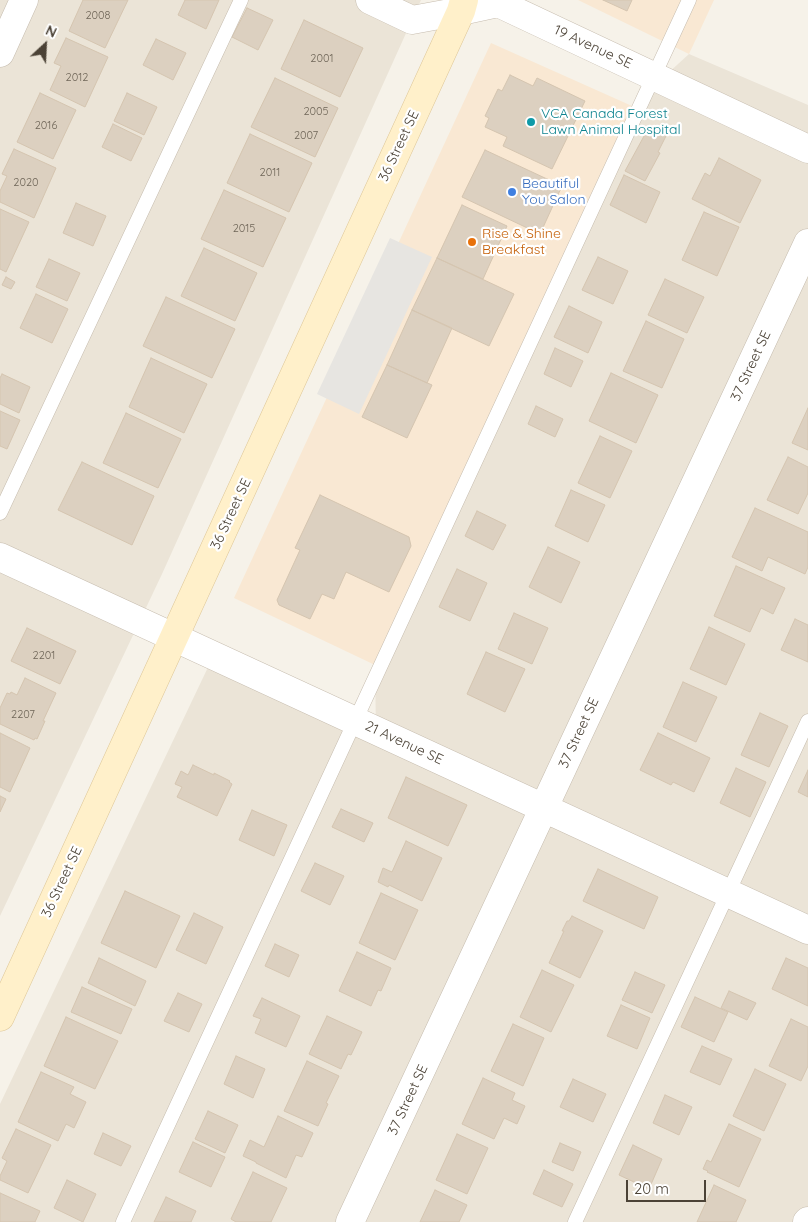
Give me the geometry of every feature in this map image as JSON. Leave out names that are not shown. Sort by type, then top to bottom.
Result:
[{"type":"main road","name":"36 Street SE","points":[[0,1017],[465,4]]},
{"type":"street","points":[[0,53],[24,0]]},
{"type":"street","name":"19 Avenue SE","points":[[370,0],[412,20],[465,4],[498,3],[808,149]]},
{"type":"street","name":"37 Street SE","points":[[350,1222],[808,243]]},
{"type":"street","name":"21 Avenue SE","points":[[0,556],[808,930]]},
{"type":"lane","points":[[0,514],[240,0]]},
{"type":"lane","points":[[123,1222],[689,0]]},
{"type":"lane","points":[[576,1222],[808,721]]},
{"type":"shaded area","points":[[0,0],[421,0],[162,574],[0,916]]},
{"type":"shaded area","points":[[578,0],[714,0],[689,54]]},
{"type":"shaded area","points":[[491,43],[632,106],[375,665],[234,598]]},
{"type":"shaded area","points":[[689,54],[808,105],[808,1222],[0,1222],[0,1104],[211,661],[376,734],[375,665],[632,106]]},
{"type":"shaded area","points":[[390,238],[432,257],[359,414],[317,394]]},
{"type":"building","points":[[83,0],[128,0],[105,48],[69,31]]},
{"type":"building","points":[[185,0],[219,0],[206,29],[178,15]]},
{"type":"building","points":[[603,0],[632,0],[627,11]]},
{"type":"building","points":[[247,8],[273,20],[258,50],[232,37]]},
{"type":"building","points":[[304,20],[363,48],[340,97],[281,69]]},
{"type":"building","points":[[66,38],[108,57],[85,107],[50,90],[61,66],[54,63]]},
{"type":"building","points":[[156,39],[186,53],[173,80],[143,65]]},
{"type":"building","name":"VCA Canada Forest Lawn Animal Hospital","points":[[510,75],[533,86],[537,78],[585,101],[552,169],[503,146],[507,137],[485,127],[489,118],[485,116],[498,89],[502,91]]},
{"type":"building","points":[[275,78],[338,108],[315,157],[251,127]]},
{"type":"building","points":[[40,93],[76,110],[53,159],[17,142]]},
{"type":"building","points":[[127,93],[157,107],[144,135],[114,121]]},
{"type":"building","points":[[113,124],[142,138],[131,161],[102,147]]},
{"type":"building","points":[[649,127],[666,136],[658,152],[660,153],[645,181],[625,171]]},
{"type":"building","points":[[250,134],[312,163],[289,212],[227,183]]},
{"type":"building","points":[[14,149],[56,168],[34,218],[0,202],[0,191],[7,176],[2,174]]},
{"type":"building","name":"Beautiful You Salon","points":[[485,150],[562,186],[540,234],[462,197]]},
{"type":"building","points":[[719,158],[761,180],[740,223],[692,199],[705,173],[710,176]]},
{"type":"building","points":[[624,175],[660,192],[646,223],[610,205]]},
{"type":"building","points":[[224,190],[286,218],[263,267],[201,239]]},
{"type":"building","points":[[76,203],[106,216],[93,246],[63,233]]},
{"type":"building","name":"Rise & Shine Breakfast","points":[[462,205],[507,226],[483,279],[437,258]]},
{"type":"building","points":[[0,209],[29,222],[6,272],[0,269]]},
{"type":"building","points":[[704,212],[739,227],[717,276],[682,260]]},
{"type":"building","points":[[204,248],[257,273],[235,321],[181,296]]},
{"type":"building","points":[[598,257],[628,271],[613,304],[582,290]]},
{"type":"building","points":[[437,258],[514,294],[489,346],[412,310]]},
{"type":"building","points":[[49,259],[80,273],[67,301],[36,287]]},
{"type":"building","points":[[6,277],[15,282],[11,289],[2,285]]},
{"type":"building","points":[[665,279],[704,297],[687,333],[648,315]]},
{"type":"building","points":[[36,294],[68,309],[52,343],[20,328]]},
{"type":"building","points":[[166,297],[235,329],[212,378],[143,346]]},
{"type":"building","points":[[569,306],[602,322],[588,353],[554,337]]},
{"type":"building","points":[[412,310],[452,328],[427,383],[387,365]]},
{"type":"building","points":[[646,321],[684,339],[662,388],[623,371]]},
{"type":"building","points":[[555,348],[583,361],[571,387],[544,374]]},
{"type":"building","points":[[151,358],[207,384],[184,433],[129,407]]},
{"type":"building","points":[[387,365],[432,385],[407,438],[362,417]]},
{"type":"building","points":[[611,373],[658,395],[636,443],[589,421]]},
{"type":"building","points":[[2,374],[30,387],[19,413],[0,404],[0,378]]},
{"type":"building","points":[[536,406],[563,419],[555,437],[528,424]]},
{"type":"building","points":[[808,408],[808,450],[792,443]]},
{"type":"building","points":[[0,411],[20,420],[7,449],[0,446]]},
{"type":"building","points":[[126,413],[181,439],[158,488],[103,463]]},
{"type":"building","points":[[600,436],[632,451],[610,498],[578,483]]},
{"type":"building","points":[[788,457],[808,467],[808,493],[798,514],[767,500]]},
{"type":"building","points":[[82,462],[154,496],[132,545],[58,510]]},
{"type":"building","points":[[571,490],[605,505],[588,542],[555,526]]},
{"type":"building","points":[[320,495],[409,537],[411,546],[389,592],[346,572],[334,599],[322,594],[310,619],[279,605],[277,600],[300,550],[295,548]]},
{"type":"building","points":[[755,508],[808,532],[808,567],[805,574],[768,557],[762,571],[732,557]]},
{"type":"building","points":[[477,511],[506,525],[493,550],[465,536]]},
{"type":"building","points":[[548,547],[580,562],[561,603],[529,587]]},
{"type":"building","points":[[736,566],[785,588],[773,614],[761,608],[750,632],[714,616]]},
{"type":"building","points":[[457,569],[487,583],[470,621],[439,607]]},
{"type":"building","points":[[514,613],[548,628],[532,664],[498,649]]},
{"type":"building","points":[[795,619],[808,625],[808,662],[781,650]]},
{"type":"building","points":[[709,627],[745,644],[726,685],[690,669]]},
{"type":"building","points":[[27,628],[76,651],[60,684],[11,661]]},
{"type":"building","points":[[486,652],[525,669],[505,712],[467,694]]},
{"type":"building","points":[[25,678],[56,693],[37,739],[35,738],[34,740],[0,724],[0,708],[7,693],[10,694],[11,692],[17,695]]},
{"type":"building","points":[[683,682],[717,697],[696,742],[663,727]]},
{"type":"building","points":[[760,713],[788,726],[769,767],[741,755]]},
{"type":"building","points":[[0,733],[30,748],[10,792],[0,787]]},
{"type":"building","points":[[658,733],[710,758],[694,792],[673,782],[671,785],[640,770]]},
{"type":"building","points":[[193,765],[214,775],[214,773],[230,781],[232,784],[217,816],[177,797],[182,787],[175,784],[181,771],[188,775]]},
{"type":"building","points":[[736,768],[766,782],[750,817],[720,803]]},
{"type":"building","points":[[808,770],[808,797],[798,792]]},
{"type":"building","points":[[406,777],[467,805],[448,846],[388,818]]},
{"type":"building","points":[[0,796],[6,799],[0,812]]},
{"type":"building","points":[[341,809],[373,823],[364,842],[332,827]]},
{"type":"building","points":[[252,810],[287,825],[274,856],[239,840]]},
{"type":"building","points":[[406,841],[442,858],[422,901],[389,885],[388,887],[378,882],[383,868],[392,872]]},
{"type":"building","points":[[315,863],[344,876],[330,905],[301,891]]},
{"type":"building","points":[[598,869],[658,897],[644,929],[583,901]]},
{"type":"building","points":[[125,891],[180,916],[156,968],[101,943]]},
{"type":"building","points":[[381,893],[418,910],[395,960],[359,943]]},
{"type":"building","points":[[194,913],[223,927],[206,964],[176,950]]},
{"type":"building","points":[[572,916],[603,931],[580,978],[549,963],[564,931],[562,931]]},
{"type":"building","points":[[275,944],[299,955],[289,977],[265,966]]},
{"type":"building","points":[[357,952],[391,968],[381,991],[378,990],[371,1006],[339,991]]},
{"type":"building","points":[[99,958],[146,981],[135,1006],[88,983]]},
{"type":"building","points":[[786,958],[808,968],[808,1006],[772,989]]},
{"type":"building","points":[[542,970],[574,985],[551,1032],[520,1017]]},
{"type":"building","points":[[635,972],[665,985],[652,1013],[622,1000]]},
{"type":"building","points":[[82,987],[132,1009],[121,1034],[71,1012]]},
{"type":"building","points":[[729,991],[756,1003],[747,1020],[721,1008]]},
{"type":"building","points":[[178,993],[202,1004],[189,1032],[164,1021]]},
{"type":"building","points":[[695,997],[728,1012],[714,1042],[681,1027]]},
{"type":"building","points":[[262,998],[300,1016],[286,1047],[255,1033],[261,1019],[253,1016]]},
{"type":"building","points":[[621,1005],[650,1018],[637,1049],[607,1036]]},
{"type":"building","points":[[327,1016],[362,1032],[351,1055],[348,1054],[341,1069],[309,1054]]},
{"type":"building","points":[[66,1017],[118,1041],[95,1089],[44,1066]]},
{"type":"building","points":[[791,1019],[808,1027],[808,1066],[801,1081],[769,1066]]},
{"type":"building","points":[[513,1024],[544,1038],[523,1086],[491,1071]]},
{"type":"building","points":[[702,1046],[732,1059],[720,1085],[690,1072]]},
{"type":"building","points":[[236,1056],[265,1069],[253,1098],[224,1084]]},
{"type":"building","points":[[307,1061],[339,1076],[326,1103],[328,1104],[318,1126],[284,1111]]},
{"type":"building","points":[[755,1069],[786,1084],[764,1131],[733,1116]]},
{"type":"building","points":[[41,1072],[74,1087],[70,1094],[86,1102],[74,1128],[66,1124],[58,1141],[18,1122]]},
{"type":"building","points":[[483,1078],[515,1093],[512,1100],[525,1106],[517,1124],[504,1118],[494,1139],[462,1124]]},
{"type":"building","points":[[573,1079],[606,1094],[593,1122],[560,1107]]},
{"type":"building","points":[[665,1095],[692,1107],[679,1135],[653,1123]]},
{"type":"building","points":[[208,1111],[238,1125],[225,1153],[195,1139]]},
{"type":"building","points":[[278,1116],[313,1133],[302,1157],[296,1155],[286,1178],[243,1156],[250,1140],[264,1147]]},
{"type":"building","points":[[729,1124],[761,1139],[739,1187],[703,1169],[707,1160],[711,1162]]},
{"type":"building","points":[[16,1129],[51,1145],[28,1193],[0,1180],[7,1161],[2,1158]]},
{"type":"building","points":[[103,1133],[131,1146],[121,1166],[94,1154]]},
{"type":"building","points":[[457,1134],[488,1148],[467,1194],[436,1180]]},
{"type":"building","points":[[193,1142],[225,1157],[211,1187],[179,1172]]},
{"type":"building","points":[[560,1143],[581,1152],[573,1171],[552,1162]]},
{"type":"building","points":[[633,1145],[662,1159],[649,1189],[619,1175]]},
{"type":"building","points":[[544,1170],[573,1184],[562,1207],[533,1194]]},
{"type":"building","points":[[253,1172],[287,1188],[271,1222],[236,1222],[231,1219]]},
{"type":"building","points":[[67,1180],[96,1194],[83,1222],[54,1208]]},
{"type":"building","points":[[714,1185],[746,1200],[736,1222],[697,1222]]},
{"type":"building","points":[[435,1190],[467,1205],[459,1222],[420,1222]]},
{"type":"building","points":[[0,1193],[40,1211],[35,1222],[0,1222]]},
{"type":"building","points":[[166,1197],[196,1211],[191,1222],[154,1222]]},
{"type":"place","name":"VCA Canada Forest Lawn Animal Hospital","points":[[531,122]]},
{"type":"place","name":"Beautiful You Salon","points":[[512,192]]},
{"type":"place","name":"Rise & Shine Breakfast","points":[[472,242]]}]
